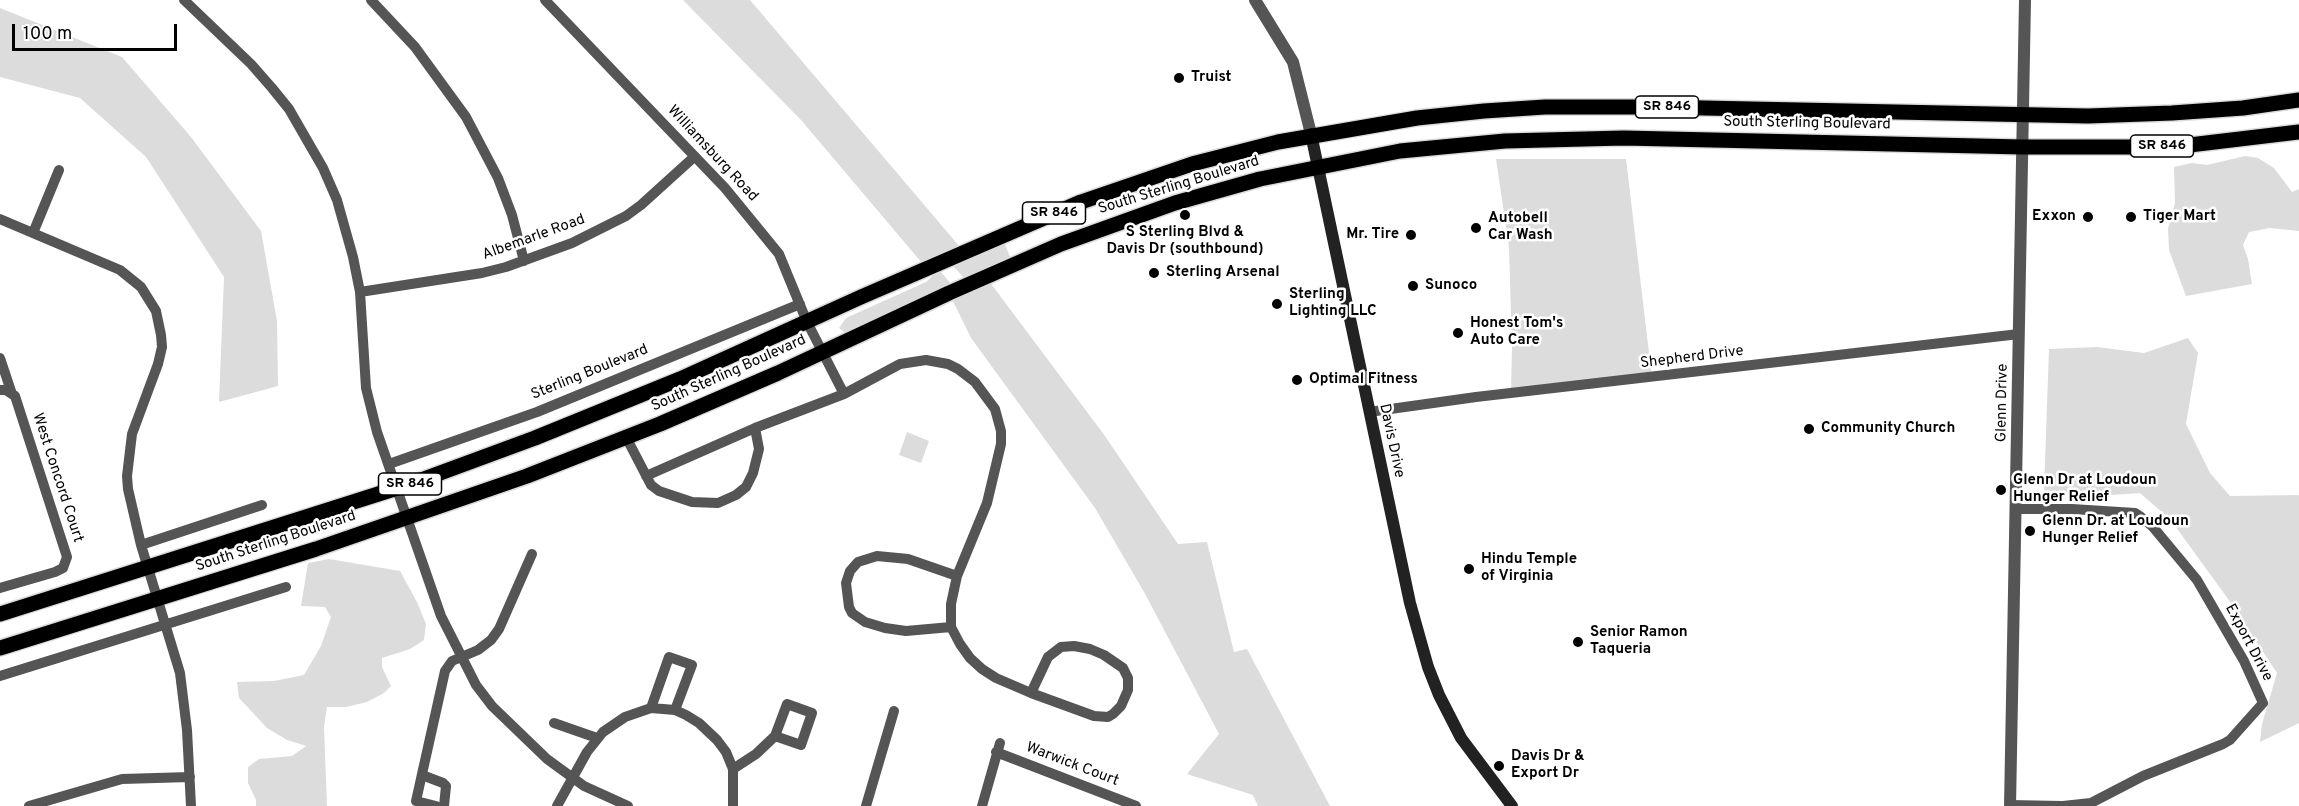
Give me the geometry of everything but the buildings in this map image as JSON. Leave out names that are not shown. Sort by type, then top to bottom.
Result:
[{"type":"main road","name":"South Sterling Boulevard","points":[[0,614],[397,489],[535,438],[680,379],[1023,226],[1111,190],[1192,164],[1311,135],[1418,118],[1545,107],[1656,107],[2088,116],[2243,108],[2299,100]]},
{"type":"main road","name":"South Sterling Boulevard","points":[[0,648],[406,518],[527,476],[626,437],[824,352],[949,293],[1096,230],[1175,203],[1260,179],[1401,152],[1505,141],[1554,139],[2024,147],[2181,146],[2299,132]]},
{"type":"main road","name":"Davis Drive","points":[[1311,135],[1410,603],[1428,666],[1439,695],[1461,738],[1512,806]]},
{"type":"street","points":[[184,0],[251,64],[272,88],[307,138],[337,200],[360,292],[366,388],[376,432],[441,616],[476,685],[492,706],[547,759],[571,778],[628,806]]},
{"type":"street","points":[[371,0],[415,47],[466,117],[498,178],[512,215],[524,261]]},
{"type":"street","name":"Williamsburg Road","points":[[545,0],[725,188],[780,254],[807,322],[844,394]]},
{"type":"street","name":"Glenn Drive","points":[[2010,806],[2025,0]]},
{"type":"street","name":"Davis Drive","points":[[1258,1],[1293,62],[1311,135]]},
{"type":"street","name":"Albemarle Road","points":[[360,292],[482,273],[524,261],[572,243],[615,223],[641,206],[694,157]]},
{"type":"street","points":[[33,233],[59,170]]},
{"type":"street","points":[[0,219],[120,270],[141,287],[156,311],[161,335],[158,364],[132,434],[127,464],[128,489],[156,599],[180,673],[191,806]]},
{"type":"street","name":"Sterling Boulevard","points":[[389,464],[537,412],[800,304]]},
{"type":"street","name":"Shepherd Drive","points":[[1369,412],[1476,397],[2019,334]]},
{"type":"street","name":"West Concord Court","points":[[0,358],[67,557],[63,568],[0,588]]},
{"type":"street","points":[[646,476],[755,428],[844,394],[900,364],[926,360],[948,364],[967,374],[989,400],[999,419],[1001,444],[987,503],[957,576],[951,604],[951,627],[965,651],[982,669],[996,678],[1030,693],[1094,716],[1108,717],[1121,706],[1126,698],[1129,683],[1123,668],[1104,655],[1081,646],[1066,646],[1055,650],[1048,657],[1030,693]]},
{"type":"street","points":[[0,390],[14,395]]},
{"type":"street","points":[[626,437],[651,485],[659,491],[680,500],[718,503],[729,499],[746,487],[753,473],[759,448],[755,428]]},
{"type":"street","points":[[141,545],[262,506]]},
{"type":"street","name":"Export Drive","points":[[2010,806],[2063,806],[2091,803],[2143,776],[2230,740],[2262,704],[2244,661],[2197,580],[2153,527],[2141,517],[2135,513],[2072,509],[2017,509]]},
{"type":"street","points":[[436,806],[416,801],[445,671],[452,662],[478,650],[491,640],[499,628],[532,554]]},
{"type":"street","points":[[951,627],[906,631],[865,622],[852,613],[849,607],[846,583],[854,566],[865,559],[876,556],[908,559],[957,576]]},
{"type":"street","points":[[0,676],[286,587]]},
{"type":"street","points":[[651,708],[669,657],[692,665],[675,710]]},
{"type":"street","points":[[557,806],[571,778],[597,738],[619,720],[651,708],[675,710],[709,731],[726,752],[733,769],[733,806]]},
{"type":"street","points":[[866,806],[894,711]]},
{"type":"street","points":[[554,723],[597,738]]},
{"type":"street","points":[[733,769],[756,754],[775,736]]},
{"type":"street","name":"Warwick Court","points":[[982,806],[998,748],[1136,806]]},
{"type":"street","points":[[422,776],[446,786],[444,806]]},
{"type":"street","points":[[29,806],[122,779],[190,777]]},
{"type":"shaded area","points":[[683,0],[750,0],[960,247],[922,263],[801,120]]},
{"type":"shaded area","points":[[0,8],[122,57],[191,137],[261,231],[277,321],[278,386],[219,402],[224,277],[146,157],[80,98],[0,77]]},
{"type":"shaded area","points":[[2245,156],[2258,158],[2274,168],[2292,192],[2299,189],[2299,231],[2270,228],[2249,232],[2243,245],[2252,284],[2186,296],[2169,250],[2168,228],[2175,203],[2174,167],[2192,163],[2207,165]]},
{"type":"shaded area","points":[[1496,159],[1626,159],[1652,378],[1511,393],[1509,247]]},
{"type":"shaded area","points":[[1004,242],[1011,259],[966,280],[952,265]]},
{"type":"shaded area","points":[[939,270],[952,285],[852,331],[844,332],[839,328],[846,318],[926,282]]},
{"type":"shaded area","points":[[986,277],[1105,436],[1178,544],[1207,542],[1234,652],[1247,649],[1330,806],[1258,806],[1253,795],[1187,774],[1219,734],[1144,592],[1095,508],[971,338],[949,293]]},
{"type":"shaded area","points":[[2188,338],[2198,353],[2186,424],[2210,473],[2230,496],[2299,496],[2299,723],[2260,742],[2262,724],[2277,673],[2231,603],[2170,519],[2140,493],[2083,497],[2044,490],[2049,349],[2097,347],[2144,353]]},
{"type":"shaded area","points":[[907,432],[929,441],[921,463],[899,455]]},
{"type":"shaded area","points":[[329,559],[400,571],[426,624],[424,640],[410,649],[382,658],[382,667],[391,686],[384,693],[367,702],[346,707],[327,707],[324,727],[327,806],[256,806],[256,800],[248,783],[248,767],[259,759],[292,756],[306,746],[287,740],[267,728],[239,698],[237,682],[274,681],[304,675],[321,646],[331,617],[325,607],[301,606],[308,563]]},
{"type":"place","name":"Truist","points":[[1179,78]]},
{"type":"place","name":"S Sterling Blvd & Davis Dr (southbound)","points":[[1185,215]]},
{"type":"place","name":"Exxon","points":[[2088,217]]},
{"type":"place","name":"Tiger Mart","points":[[2131,217]]},
{"type":"place","name":"Autobell Car Wash","points":[[1476,228]]},
{"type":"place","name":"Mr. Tire","points":[[1411,235]]},
{"type":"place","name":"Sterling Arsenal","points":[[1154,273]]},
{"type":"place","name":"Sunoco","points":[[1413,286]]},
{"type":"place","name":"Sterling Lighting LLC","points":[[1277,304]]},
{"type":"place","name":"Honest Tom's Auto Care","points":[[1458,333]]},
{"type":"place","name":"Optimal Fitness","points":[[1297,380]]},
{"type":"place","name":"Community Church","points":[[1809,429]]},
{"type":"place","name":"Glenn Dr at Loudoun Hunger Relief","points":[[2001,490]]},
{"type":"place","name":"Glenn Dr. at Loudoun Hunger Relief","points":[[2030,531]]},
{"type":"place","name":"Hindu Temple of Virginia","points":[[1469,569]]},
{"type":"place","name":"Senior Ramon Taqueria","points":[[1578,642]]},
{"type":"place","name":"Davis Dr & Export Dr","points":[[1499,766]]}]
